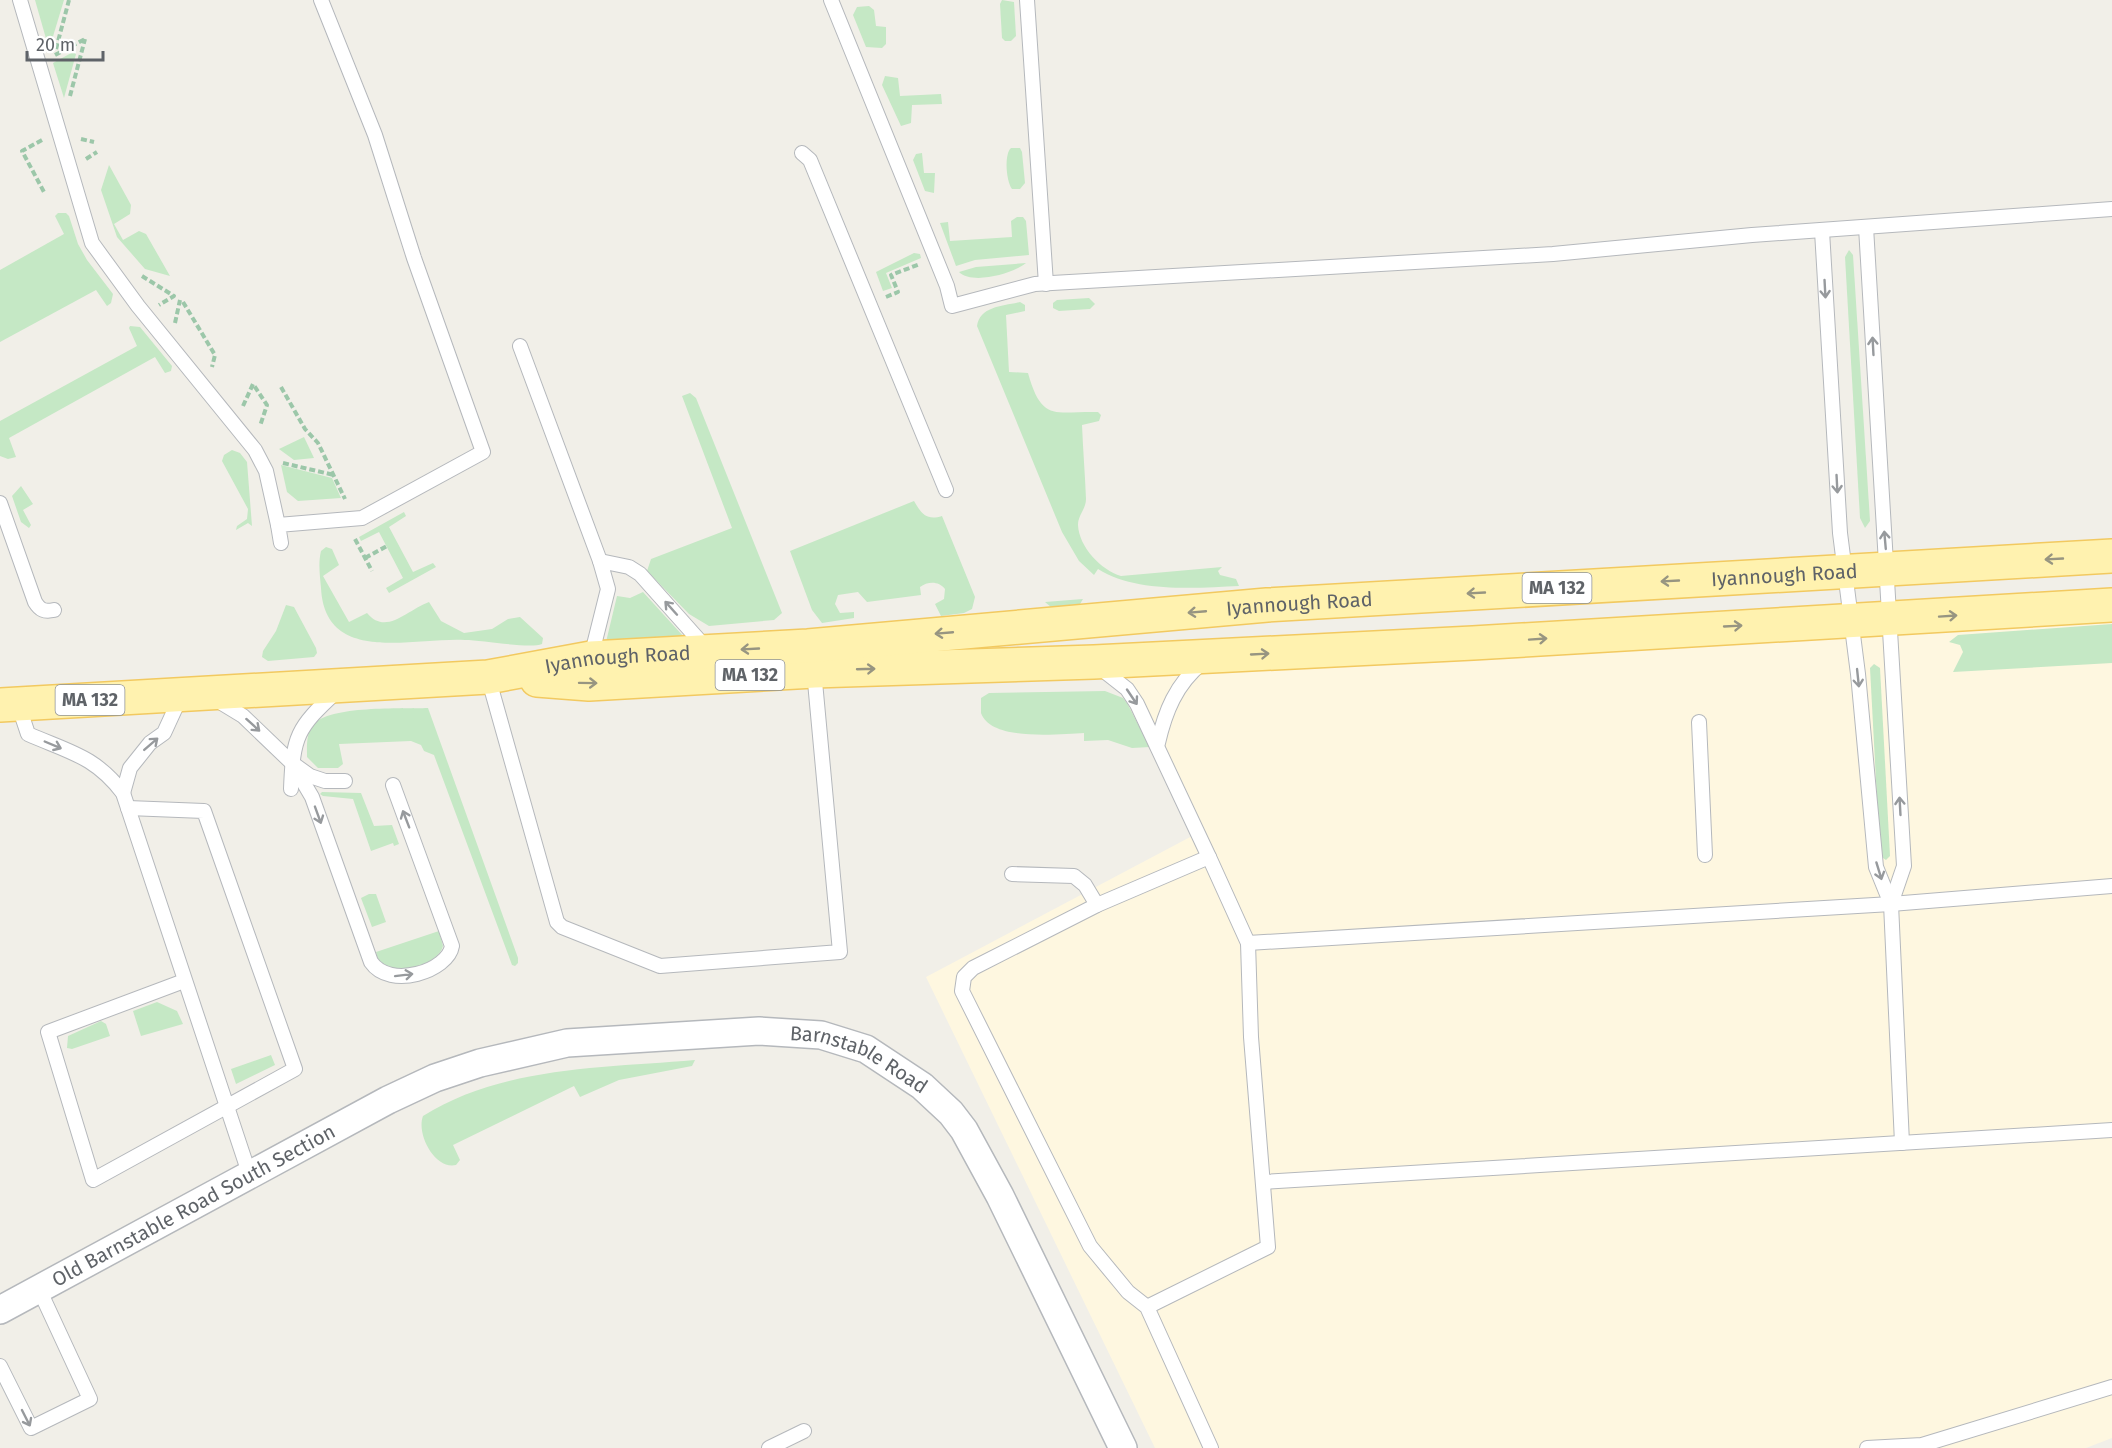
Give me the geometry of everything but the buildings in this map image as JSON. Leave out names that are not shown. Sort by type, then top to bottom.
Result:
[{"type":"main road","name":"Iyannough Road","points":[[9,705],[488,677],[591,658],[808,646],[1266,605],[1887,567],[2112,556]]},
{"type":"main road","name":"Iyannough Road","points":[[488,677],[589,684],[814,671],[1094,662],[1473,643],[1759,624],[1890,620],[2112,605]]},
{"type":"street","name":"Barnstable Road","points":[[388,1100],[435,1078],[480,1063],[567,1043],[771,1031],[821,1035],[866,1049],[922,1086],[951,1113],[964,1131],[1000,1196],[1123,1448]]},
{"type":"street","name":"Old Barnstable Road South Section","points":[[0,1310],[388,1100]]},
{"type":"lane","points":[[20,0],[92,243],[138,306],[255,450],[266,471],[280,543]]},
{"type":"lane","points":[[278,525],[362,518],[483,452],[414,258],[375,135],[321,0]]},
{"type":"lane","points":[[831,0],[947,286],[952,306],[1024,286],[1046,284],[1553,254],[2112,209]]},
{"type":"lane","points":[[1027,0],[1046,284]]},
{"type":"lane","points":[[802,153],[810,160],[946,490]]},
{"type":"lane","points":[[1866,227],[1904,866],[1891,904]]},
{"type":"lane","points":[[1822,231],[1839,521],[1858,674],[1876,867],[1891,904],[1902,1143]]},
{"type":"lane","points":[[520,346],[600,561],[608,589],[591,658]]},
{"type":"lane","points":[[0,503],[35,602],[39,609],[46,612],[54,610]]},
{"type":"lane","points":[[600,561],[629,567],[640,574],[710,651]]},
{"type":"lane","points":[[1158,743],[1162,723],[1175,695],[1188,676],[1211,656]]},
{"type":"lane","points":[[1094,662],[1127,688],[1158,743],[1248,944],[1251,1037],[1268,1247],[1147,1307]]},
{"type":"lane","points":[[488,677],[557,922],[562,927],[660,966],[840,952],[814,671]]},
{"type":"lane","points":[[291,789],[292,763],[299,731],[310,716],[342,687]]},
{"type":"lane","points":[[123,793],[130,768],[150,743],[164,733],[194,695],[243,716],[292,763],[318,779],[345,782]]},
{"type":"lane","points":[[9,705],[28,734],[85,757],[108,774],[123,793],[250,1176]]},
{"type":"lane","points":[[1698,722],[1705,855]]},
{"type":"lane","points":[[292,763],[312,797],[371,962],[379,971],[399,978],[440,963],[447,958],[452,946],[393,785]]},
{"type":"lane","points":[[128,808],[204,811],[295,1069],[93,1180],[48,1032],[184,981]]},
{"type":"lane","points":[[1209,857],[1097,905],[973,968],[964,977],[962,991],[1090,1246],[1128,1292],[1147,1307],[1211,1448]]},
{"type":"lane","points":[[1012,874],[1074,876],[1085,885],[1097,905]]},
{"type":"lane","points":[[1248,944],[1350,935],[1891,904],[2112,886]]},
{"type":"lane","points":[[1263,1182],[2112,1130]]},
{"type":"lane","points":[[0,1366],[31,1428],[90,1399],[39,1289]]},
{"type":"lane","points":[[1867,1448],[1922,1445],[2112,1387]]},
{"type":"lane","points":[[769,1448],[804,1431]]},
{"type":"path","points":[[68,104],[85,39],[54,55],[69,0]]},
{"type":"path","points":[[74,137],[94,142]]},
{"type":"path","points":[[44,192],[22,151],[46,138]]},
{"type":"path","points":[[869,303],[898,292],[891,275],[921,264]]},
{"type":"path","points":[[141,276],[174,296]]},
{"type":"path","points":[[174,326],[181,301],[215,355],[212,367]]},
{"type":"path","points":[[243,407],[253,384],[267,405],[260,427]]},
{"type":"path","points":[[281,387],[305,429],[318,443],[345,499]]},
{"type":"path","points":[[283,463],[335,475]]},
{"type":"path","points":[[355,539],[372,571]]},
{"type":"path","points":[[365,558],[387,546]]},
{"type":"shaded area","points":[[2112,619],[2112,1438],[2086,1448],[1155,1448],[926,977],[1194,835],[1127,703],[1108,677]]},
{"type":"green space","points":[[35,0],[64,0],[51,43],[47,42]]},
{"type":"green space","points":[[1002,0],[1014,2],[1016,36],[1011,41],[1005,41],[1002,38],[1000,4]]},
{"type":"green space","points":[[869,6],[874,10],[876,26],[886,27],[886,44],[882,48],[866,47],[853,15],[857,7]]},
{"type":"green space","points":[[73,52],[76,54],[64,98],[53,63]]},
{"type":"green space","points":[[885,76],[898,78],[900,96],[941,94],[942,104],[912,105],[911,123],[901,126],[882,85]]},
{"type":"green space","points":[[1011,148],[1020,148],[1022,152],[1025,183],[1020,189],[1012,189],[1008,180],[1007,156]]},
{"type":"green space","points":[[922,153],[924,173],[935,173],[934,193],[925,191],[913,160],[916,154]]},
{"type":"green space","points":[[109,165],[131,205],[130,214],[114,224],[123,240],[139,231],[146,234],[170,276],[145,269],[117,237],[101,190]]},
{"type":"green space","points":[[58,213],[66,213],[69,216],[78,244],[87,260],[113,294],[111,303],[107,306],[96,290],[0,342],[0,270],[64,234],[55,216]]},
{"type":"green space","points":[[1017,217],[1023,217],[1026,221],[1029,255],[975,260],[956,266],[940,223],[948,222],[950,241],[1012,237],[1011,221]]},
{"type":"green space","points":[[1849,250],[1853,255],[1870,521],[1865,528],[1860,518],[1845,257]]},
{"type":"green space","points":[[914,253],[920,254],[921,258],[886,273],[892,288],[883,291],[876,272]]},
{"type":"green space","points":[[1026,263],[1012,271],[982,278],[965,276],[959,272],[976,267]]},
{"type":"green space","points":[[1089,298],[1095,304],[1090,309],[1059,311],[1053,308],[1053,303],[1057,300]]},
{"type":"green space","points":[[1020,302],[1025,305],[1025,311],[1006,315],[1009,372],[1028,373],[1039,400],[1052,411],[1098,412],[1101,415],[1099,421],[1082,425],[1086,499],[1078,525],[1082,541],[1092,556],[1106,569],[1121,576],[1222,567],[1218,571],[1220,575],[1236,579],[1239,586],[1186,588],[1148,585],[1113,577],[1098,569],[1094,575],[1079,561],[1062,532],[977,326],[979,319],[987,311]]},
{"type":"green space","points":[[130,326],[140,327],[172,366],[171,371],[165,373],[155,357],[9,438],[16,457],[8,459],[0,456],[0,421],[137,346]]},
{"type":"green space","points":[[690,393],[696,398],[782,613],[774,620],[709,626],[689,614],[647,571],[651,559],[732,528],[682,396]]},
{"type":"green space","points":[[304,437],[314,458],[294,460],[279,449]]},
{"type":"green space","points":[[232,450],[240,453],[247,462],[252,526],[248,523],[236,530],[237,526],[247,519],[248,509],[222,461],[224,455]]},
{"type":"green space","points":[[281,465],[332,478],[341,498],[298,501],[287,492]]},
{"type":"green space","points":[[21,486],[33,504],[23,510],[31,525],[29,528],[21,522],[12,496]]},
{"type":"green space","points":[[914,501],[928,517],[942,516],[975,597],[972,609],[964,613],[941,616],[935,604],[944,599],[945,589],[940,584],[930,583],[920,587],[921,595],[867,602],[858,592],[838,595],[835,604],[840,613],[854,612],[854,618],[822,623],[812,610],[790,551]]},
{"type":"green space","points":[[404,512],[406,516],[389,527],[413,572],[433,563],[436,567],[389,593],[386,588],[403,578],[379,532],[361,541],[359,537]]},
{"type":"green space","points":[[326,547],[332,549],[339,565],[323,576],[349,622],[367,613],[374,619],[389,622],[429,602],[441,621],[464,633],[492,629],[508,619],[520,617],[543,638],[542,644],[465,640],[398,643],[355,638],[338,629],[326,613],[319,565],[321,551]]},
{"type":"green space","points":[[643,592],[684,637],[606,642],[617,596],[630,598]]},
{"type":"green space","points":[[1083,599],[1080,604],[1051,607],[1045,602]]},
{"type":"green space","points":[[286,605],[294,607],[316,648],[317,653],[314,657],[268,661],[262,657],[263,651],[276,631]]},
{"type":"green space","points":[[2112,624],[2112,663],[1953,672],[1963,652],[1960,645],[1949,642],[1958,635]]},
{"type":"green space","points":[[1874,664],[1880,668],[1890,856],[1886,860],[1880,856],[1870,668]]},
{"type":"green space","points":[[1105,691],[1123,698],[1150,747],[1132,748],[1108,740],[1084,741],[1084,733],[1044,735],[1012,732],[987,722],[981,713],[981,698],[989,693]]},
{"type":"green space","points":[[428,708],[518,958],[515,966],[512,965],[434,755],[411,741],[339,744],[343,764],[338,768],[318,768],[307,757],[309,732],[313,725],[321,719],[334,714],[367,709]]},
{"type":"green space","points":[[322,792],[361,793],[374,826],[392,825],[399,844],[394,846],[393,843],[371,851],[353,799],[323,796],[320,794]]},
{"type":"green space","points":[[369,894],[376,894],[386,922],[372,927],[361,898]]},
{"type":"green space","points":[[439,931],[443,946],[440,952],[428,962],[412,968],[389,970],[378,960],[376,952]]},
{"type":"green space","points":[[157,1002],[177,1011],[183,1024],[141,1036],[133,1011]]},
{"type":"green space","points":[[101,1021],[106,1024],[110,1036],[72,1049],[67,1048],[68,1036]]},
{"type":"green space","points":[[271,1055],[275,1065],[236,1084],[231,1069]]},
{"type":"green space","points":[[695,1060],[692,1066],[619,1080],[580,1097],[574,1086],[453,1145],[460,1160],[456,1165],[448,1165],[434,1156],[422,1132],[423,1116],[486,1087],[520,1078],[590,1068]]}]
